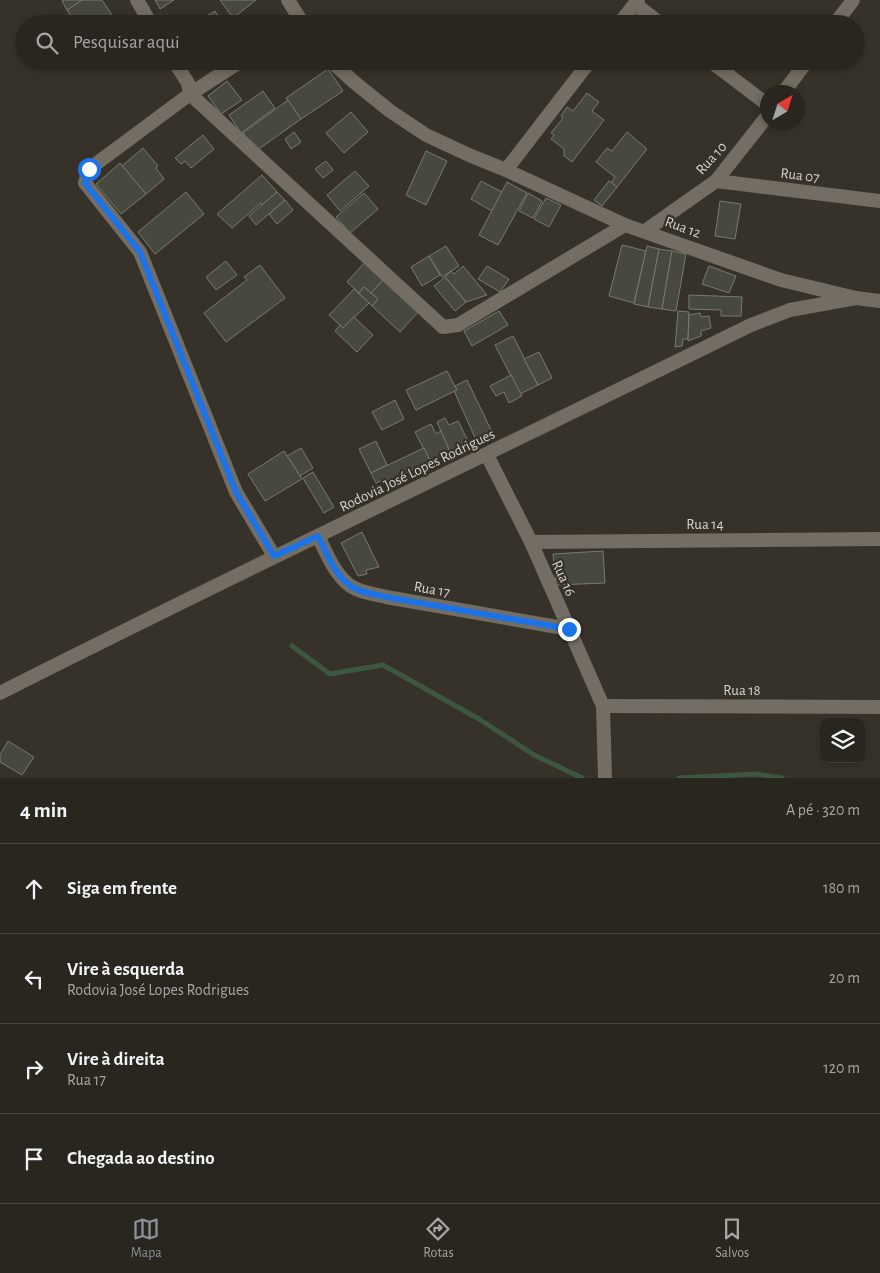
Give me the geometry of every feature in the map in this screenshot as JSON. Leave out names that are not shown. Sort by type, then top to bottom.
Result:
[{"type":"street","points":[[137,0],[146,15]]},
{"type":"street","points":[[288,0],[296,15]]},
{"type":"street","points":[[842,15],[853,0]]},
{"type":"street","points":[[626,15],[636,2],[651,15]]},
{"type":"street","points":[[180,70],[188,83],[190,94],[443,327],[458,325],[625,225]]},
{"type":"street","points":[[227,70],[190,94],[89,169],[85,183],[140,252],[236,492],[274,556]]},
{"type":"street","name":"Rua 12","points":[[341,70],[390,111],[426,135],[625,225],[781,280],[856,298]]},
{"type":"street","points":[[506,170],[583,70]]},
{"type":"street","points":[[722,70],[760,100]]},
{"type":"street","points":[[789,85],[800,70]]},
{"type":"street","name":"Rua 10","points":[[645,231],[716,181],[760,125]]},
{"type":"street","name":"Rua 07","points":[[716,181],[880,201]]},
{"type":"street","points":[[856,298],[880,301]]},
{"type":"street","name":"Rodovia José Lopes Rodrigues","points":[[0,693],[274,556],[487,455],[751,325],[790,310],[856,298]]},
{"type":"street","name":"Rua 16","points":[[487,455],[531,542],[603,706],[605,778]]},
{"type":"street","name":"Rua 17","points":[[318,536],[336,571],[348,585],[386,597],[569,629]]},
{"type":"street","name":"Rua 14","points":[[531,542],[880,539]]},
{"type":"street","name":"Rua 18","points":[[603,706],[880,707]]},
{"type":"building","points":[[82,0],[67,10],[62,1]]},
{"type":"building","points":[[82,0],[102,0],[112,15],[70,15],[67,10]]},
{"type":"building","points":[[155,0],[174,0],[160,9]]},
{"type":"building","points":[[220,0],[256,0],[237,15],[231,15]]},
{"type":"building","points":[[215,11],[217,15],[209,15]]},
{"type":"building","points":[[327,70],[329,70],[343,91],[301,119],[286,98]]},
{"type":"building","points":[[227,81],[242,100],[221,114],[208,96]]},
{"type":"building","points":[[263,91],[275,108],[241,133],[229,115]]},
{"type":"building","points":[[587,93],[599,102],[592,111],[604,120],[572,162],[564,156],[564,149],[551,139],[554,135],[551,133],[563,118],[561,116],[567,107],[573,111]]},
{"type":"building","points":[[288,100],[301,119],[256,151],[243,133]]},
{"type":"building","points":[[351,112],[368,132],[344,153],[326,133]]},
{"type":"building","points":[[294,132],[301,142],[291,149],[285,139]]},
{"type":"building","points":[[627,132],[647,149],[617,187],[611,183],[615,177],[596,162],[607,148],[612,151]]},
{"type":"building","points":[[203,135],[214,149],[191,168],[185,161],[181,164],[175,158]]},
{"type":"building","points":[[143,148],[158,166],[156,168],[164,179],[146,194],[122,166]]},
{"type":"building","points":[[426,151],[447,161],[426,205],[406,195]]},
{"type":"building","points":[[326,161],[333,170],[323,178],[315,169]]},
{"type":"building","points":[[120,163],[146,194],[121,214],[96,184]]},
{"type":"building","points":[[355,171],[369,186],[340,211],[327,195]]},
{"type":"building","points":[[262,175],[277,192],[232,228],[217,214]]},
{"type":"building","points":[[481,181],[502,192],[492,211],[471,199]]},
{"type":"building","points":[[609,181],[617,187],[602,206],[594,200]]},
{"type":"building","points":[[507,182],[527,193],[498,245],[479,235]]},
{"type":"building","points":[[186,192],[204,214],[155,254],[138,232]]},
{"type":"building","points":[[277,192],[285,200],[256,225],[249,216]]},
{"type":"building","points":[[364,193],[378,209],[350,233],[336,217]]},
{"type":"building","points":[[528,193],[542,201],[533,218],[519,211]]},
{"type":"building","points":[[546,198],[561,205],[549,227],[534,219]]},
{"type":"building","points":[[285,200],[293,210],[277,224],[269,214]]},
{"type":"building","points":[[720,201],[741,204],[735,239],[715,236]]},
{"type":"building","points":[[622,245],[646,251],[634,303],[609,296]]},
{"type":"building","points":[[446,246],[459,266],[442,277],[429,256]]},
{"type":"building","points":[[647,246],[659,249],[648,307],[634,304]]},
{"type":"building","points":[[659,249],[672,251],[662,309],[648,307]]},
{"type":"building","points":[[672,251],[686,254],[676,311],[662,309]]},
{"type":"building","points":[[429,256],[440,275],[422,286],[411,267]]},
{"type":"building","points":[[226,261],[237,275],[216,290],[206,277]]},
{"type":"building","points":[[366,261],[385,278],[371,293],[364,287],[359,293],[347,282]]},
{"type":"building","points":[[260,265],[285,298],[226,342],[204,313],[247,280],[244,277]]},
{"type":"building","points":[[463,266],[487,295],[466,302],[445,277],[451,271],[454,274]]},
{"type":"building","points":[[487,266],[509,279],[500,292],[478,279]]},
{"type":"building","points":[[709,266],[736,276],[729,293],[702,284]]},
{"type":"building","points":[[445,277],[466,302],[455,311],[434,286]]},
{"type":"building","points":[[383,280],[418,312],[400,332],[372,306],[378,299],[371,293]]},
{"type":"building","points":[[364,287],[378,299],[372,306],[359,293]]},
{"type":"building","points":[[354,289],[369,303],[343,328],[329,315]]},
{"type":"building","points":[[689,295],[742,297],[741,316],[721,316],[721,310],[689,309]]},
{"type":"building","points":[[499,311],[508,325],[472,346],[464,331]]},
{"type":"building","points":[[678,311],[689,312],[688,339],[683,339],[682,346],[675,347]]},
{"type":"building","points":[[700,313],[701,317],[709,316],[711,328],[701,331],[701,336],[688,341],[689,315]]},
{"type":"building","points":[[354,317],[373,335],[357,352],[335,331],[340,325],[343,328]]},
{"type":"building","points":[[513,336],[538,385],[520,394],[495,345]]},
{"type":"building","points":[[539,352],[552,378],[538,385],[524,359]]},
{"type":"building","points":[[447,371],[457,390],[416,410],[406,390]]},
{"type":"building","points":[[511,375],[522,396],[509,403],[504,392],[496,396],[490,386]]},
{"type":"building","points":[[467,380],[493,434],[477,442],[454,391],[457,390],[455,386]]},
{"type":"building","points":[[395,400],[404,419],[382,430],[372,412]]},
{"type":"building","points":[[445,418],[449,425],[458,421],[469,443],[450,452],[437,422]]},
{"type":"building","points":[[431,424],[436,434],[441,431],[450,452],[430,461],[415,432]]},
{"type":"building","points":[[376,441],[387,465],[371,473],[359,449]]},
{"type":"building","points":[[301,448],[313,468],[300,476],[287,456]]},
{"type":"building","points":[[424,448],[430,461],[389,482],[387,478],[376,483],[371,473]]},
{"type":"building","points":[[284,451],[302,479],[265,501],[248,474]]},
{"type":"building","points":[[313,472],[334,507],[324,513],[303,478]]},
{"type":"building","points":[[362,532],[379,567],[366,570],[367,574],[358,576],[341,543]]},
{"type":"building","points":[[603,551],[605,583],[556,585],[553,554]]},
{"type":"building","points":[[8,741],[34,757],[22,775],[0,762],[0,755]]},
{"type":"waterway","points":[[292,646],[330,674],[383,665],[479,719],[534,755],[582,778]]},
{"type":"waterway","points":[[679,778],[755,774],[782,778]]},
{"type":"route","points":[[89,169],[85,183],[140,252],[236,492],[274,556],[318,536],[336,571],[348,585],[386,597],[569,629]]}]
